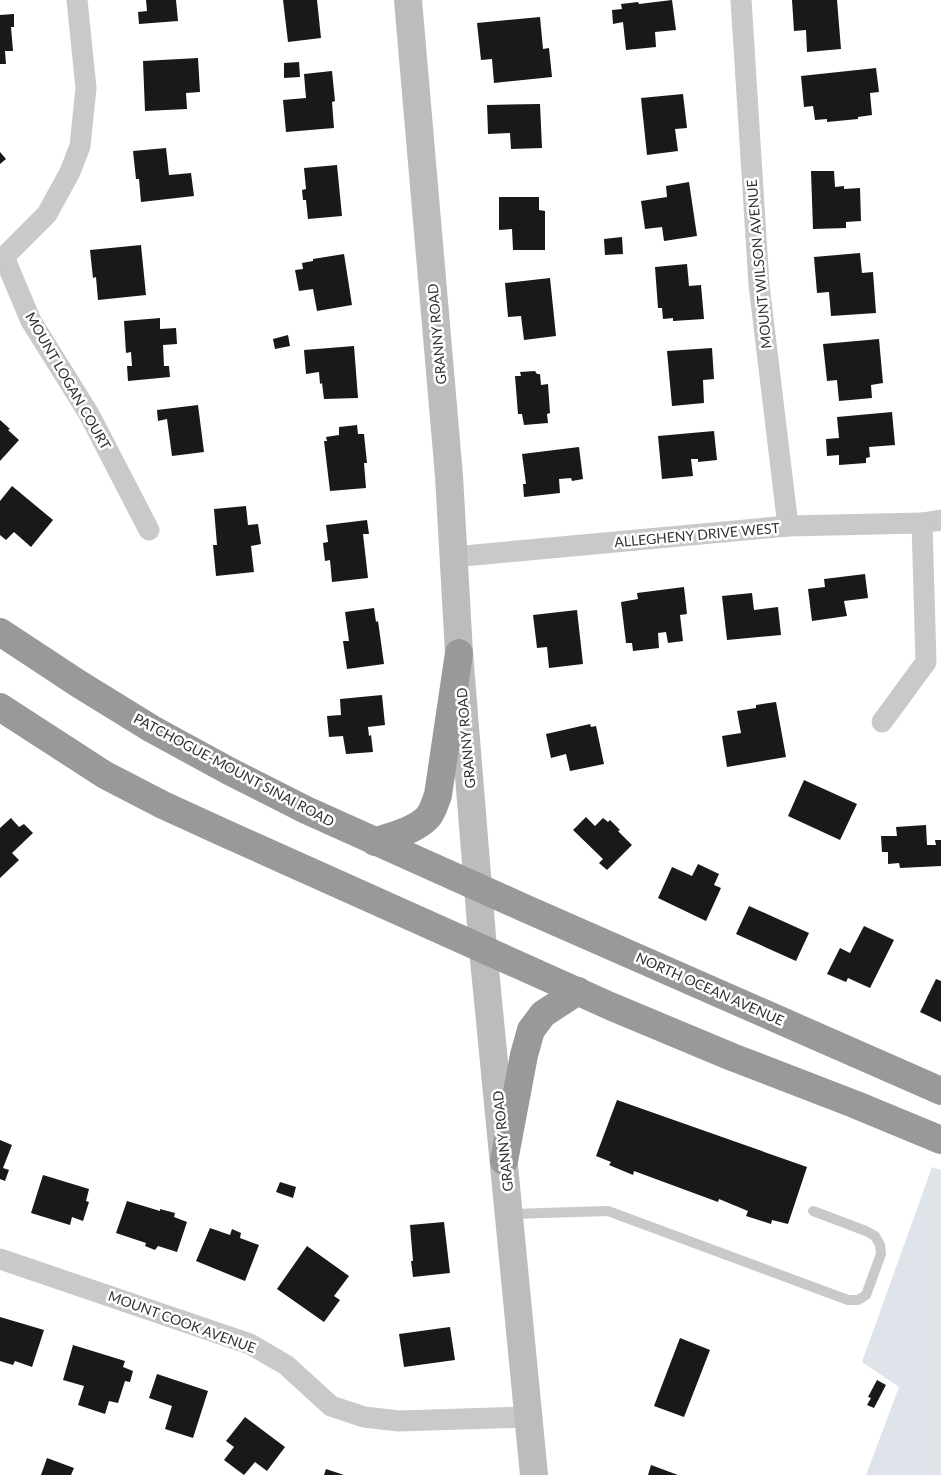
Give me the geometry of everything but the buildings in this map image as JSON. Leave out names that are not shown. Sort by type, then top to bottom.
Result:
[{"type":"highway","name":"PATCHOGUE-MOUNT SINAI ROAD","points":[[0,632],[152,729],[306,810],[478,887]]},
{"type":"highway","points":[[375,842],[419,824],[429,816],[434,807],[438,796],[459,652]]},
{"type":"highway","points":[[0,707],[105,774],[163,805],[578,991],[732,1057],[941,1140]]},
{"type":"highway","name":"NORTH OCEAN AVENUE","points":[[478,887],[941,1091]]},
{"type":"highway","points":[[504,1162],[526,1043],[531,1030],[543,1014],[578,991]]},
{"type":"street","points":[[2,258],[47,214],[70,172],[80,146],[86,88],[77,0]]},
{"type":"street","name":"GRANNY ROAD","points":[[408,0],[448,467],[459,652],[483,949],[534,1475]]},
{"type":"street","name":"MOUNT WILSON AVENUE","points":[[741,0],[759,285],[788,526]]},
{"type":"street","name":"MOUNT LOGAN COURT","points":[[2,258],[31,321],[89,414],[148,530]]},
{"type":"street","points":[[882,722],[926,662],[931,522]]},
{"type":"street","name":"ALLEGHENY DRIVE WEST","points":[[454,556],[788,526],[931,522]]},
{"type":"street","name":"MOUNT COOK AVENUE","points":[[0,1259],[250,1344],[286,1366],[331,1406],[364,1417],[399,1421],[528,1417]]},
{"type":"lane","points":[[510,1214],[608,1211],[848,1300],[858,1300],[866,1295],[881,1254],[880,1245],[875,1236],[866,1231],[812,1211]]},
{"type":"shaded area","points":[[932,1167],[941,1170],[941,1475],[866,1475],[899,1387],[862,1362]]}]
